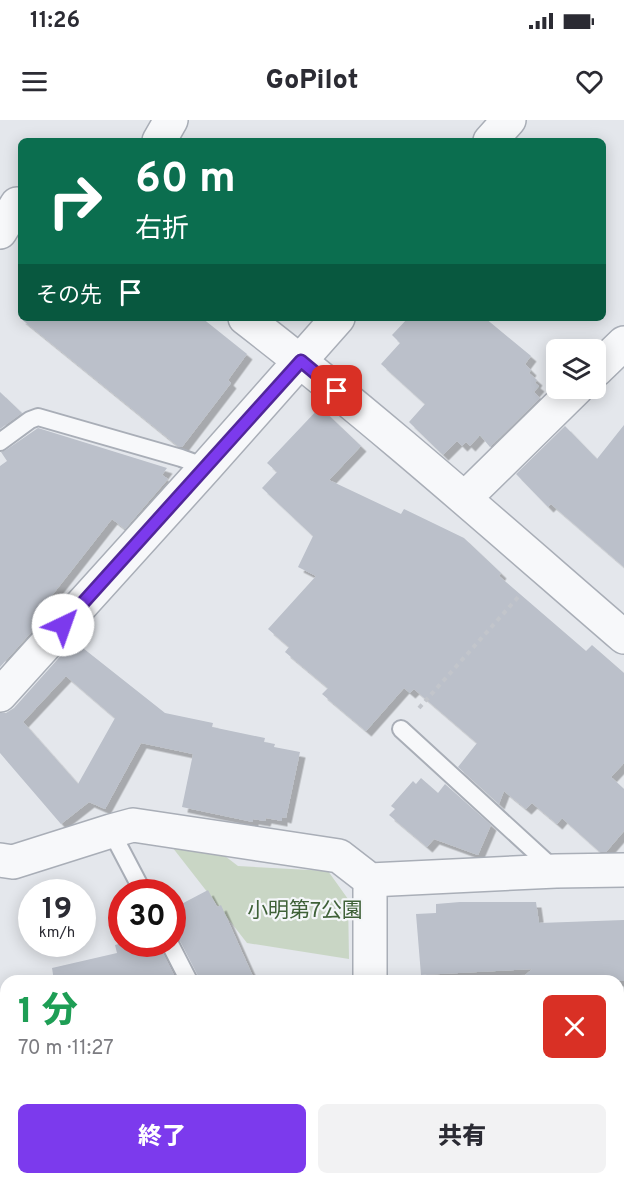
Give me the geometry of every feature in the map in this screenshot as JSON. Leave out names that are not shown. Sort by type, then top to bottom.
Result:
[{"type":"street","points":[[161,138],[171,120]]},
{"type":"street","points":[[493,138],[508,120]]},
{"type":"street","points":[[0,232],[17,204]]},
{"type":"street","points":[[249,321],[301,361],[465,498],[624,637]]},
{"type":"street","points":[[0,695],[335,321]]},
{"type":"street","points":[[606,360],[624,343]]},
{"type":"street","points":[[465,498],[566,399]]},
{"type":"street","points":[[0,860],[12,862],[133,825],[339,856],[370,880],[624,870]]},
{"type":"street","points":[[370,880],[370,975]]},
{"type":"lane","points":[[0,441],[38,417],[206,467]]},
{"type":"lane","points":[[401,729],[556,871]]},
{"type":"lane","points":[[111,831],[136,879]]},
{"type":"lane","points":[[177,957],[186,975]]},
{"type":"path","points":[[401,729],[544,567]]},
{"type":"green space","name":"小明第7公園","points":[[169,843],[217,850],[238,866],[328,871],[348,899],[349,959],[247,943]]},
{"type":"building","points":[[24,321],[206,321],[247,354],[228,380],[231,383],[182,447],[179,447]]},
{"type":"building","points":[[405,321],[489,321],[531,356],[525,364],[531,370],[529,373],[537,380],[535,383],[539,386],[534,392],[540,398],[490,447],[480,435],[470,446],[466,442],[462,446],[457,441],[443,455],[409,422],[425,404],[381,364],[400,343],[392,335]]},
{"type":"building","points":[[0,392],[22,413],[0,429]]},
{"type":"building","points":[[320,407],[361,446],[329,480],[401,514],[404,509],[464,538],[501,573],[499,576],[586,651],[592,645],[624,673],[624,763],[611,777],[624,789],[624,831],[606,852],[600,852],[562,818],[557,824],[532,803],[526,809],[504,791],[499,804],[458,767],[477,743],[414,689],[410,693],[404,688],[366,731],[322,694],[328,688],[285,652],[289,647],[268,629],[316,576],[298,567],[313,536],[262,488],[277,472],[267,463]]},
{"type":"building","points":[[624,425],[624,567],[551,504],[548,507],[516,474],[565,426],[597,459]]},
{"type":"building","points":[[38,428],[167,468],[162,475],[168,479],[125,529],[112,519],[39,612],[45,617],[0,667],[0,466],[7,461],[1,452]]},
{"type":"building","points":[[74,641],[165,713],[213,723],[212,727],[265,738],[264,742],[275,744],[274,747],[300,752],[286,818],[282,817],[282,821],[266,818],[265,821],[253,819],[253,822],[182,807],[193,754],[141,743],[105,809],[89,802],[61,824],[0,753],[0,713],[6,713],[14,708]],"holes":[[[66,676],[115,718],[78,784],[23,722]]]},
{"type":"building","points":[[421,778],[438,793],[445,784],[491,825],[478,855],[434,839],[427,847],[389,815],[395,809],[391,806],[413,781],[416,784]]},
{"type":"building","points":[[208,890],[217,907],[221,905],[252,975],[197,975],[186,953],[186,902]]},
{"type":"building","points":[[536,902],[539,923],[624,920],[624,975],[526,975],[532,969],[421,975],[416,914],[436,913],[436,904]]},
{"type":"building","points":[[108,955],[108,957],[165,957],[174,975],[53,975],[52,968]]},
{"type":"route","points":[[63,625],[301,361],[337,391]]}]
